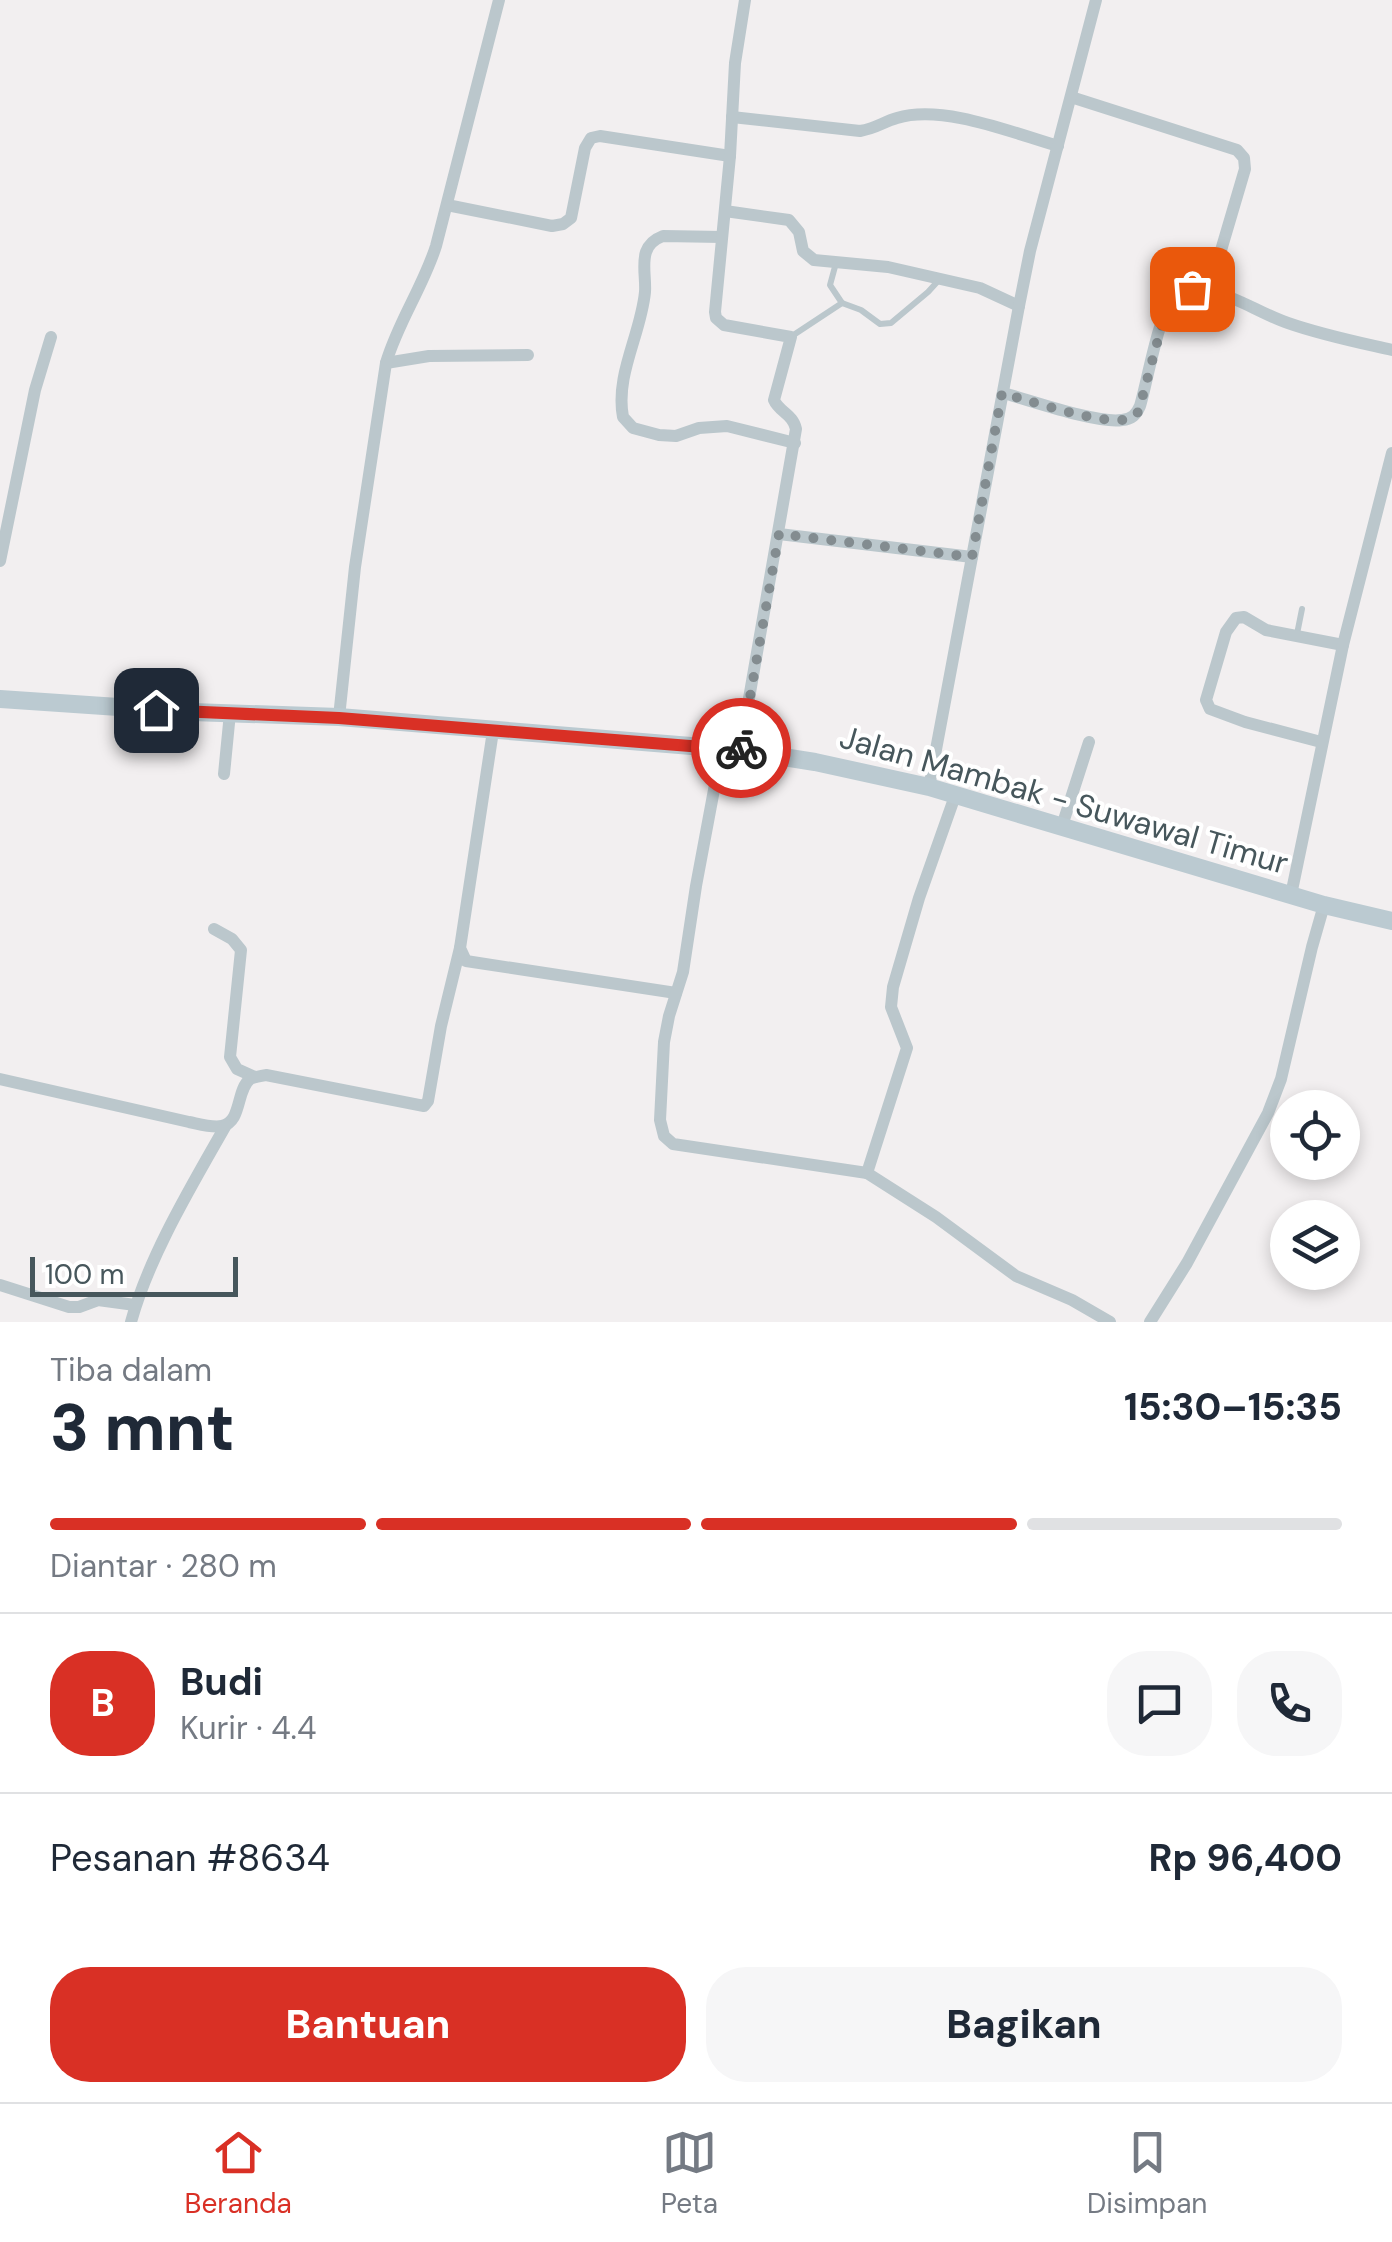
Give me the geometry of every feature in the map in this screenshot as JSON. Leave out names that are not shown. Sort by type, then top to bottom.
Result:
[{"type":"street","points":[[339,718],[386,363],[395,335],[427,275],[499,0]]},
{"type":"street","points":[[745,0],[734,63],[730,156],[715,312],[724,325],[790,337],[774,400],[794,424],[795,443],[779,534],[696,886],[684,972],[664,1042],[660,1095],[664,1136],[669,1142],[867,1173],[936,1217],[1016,1276],[1072,1300],[1110,1322]]},
{"type":"street","points":[[929,787],[1018,306],[1096,0]]},
{"type":"street","points":[[1070,97],[1237,150],[1244,158],[1245,168],[1209,291]]},
{"type":"street","points":[[732,117],[860,131],[897,118],[958,117],[1058,146]]},
{"type":"street","points":[[446,205],[552,226],[564,224],[572,218],[584,148],[592,138],[600,136],[730,156]]},
{"type":"street","points":[[724,211],[790,220],[799,232],[806,255],[814,260],[888,267],[980,288],[1018,306]]},
{"type":"street","points":[[722,237],[663,236],[648,246],[641,316],[622,387],[623,417],[634,428],[659,436],[726,426],[795,443]]},
{"type":"street","points":[[1002,393],[1103,420],[1130,419],[1140,406],[1167,306],[1181,291],[1192,289],[1235,299],[1320,334],[1392,350]]},
{"type":"street","points":[[0,561],[35,390],[51,337]]},
{"type":"street","points":[[386,363],[429,356],[528,355]]},
{"type":"street","points":[[1291,895],[1343,645],[1392,453]]},
{"type":"street","points":[[0,474],[17,477]]},
{"type":"street","points":[[779,534],[972,557]]},
{"type":"street","points":[[1322,742],[1244,722],[1206,704],[1226,632],[1236,618],[1244,617],[1266,630],[1343,645]]},
{"type":"street","name":"Jalan Mambak - Suwawal Timur","points":[[0,699],[339,718],[731,748],[929,787],[1392,922]]},
{"type":"street","points":[[224,774],[230,714]]},
{"type":"street","points":[[131,1322],[186,1198],[233,1118],[246,1082],[266,1075],[419,1107],[426,1105],[460,948],[493,731]]},
{"type":"street","points":[[1062,826],[1089,742]]},
{"type":"street","points":[[867,1173],[906,1048],[892,1007],[894,987],[919,898],[955,796]]},
{"type":"street","points":[[1150,1322],[1187,1263],[1268,1113],[1281,1079],[1324,905]]},
{"type":"street","points":[[214,929],[232,939],[241,950],[230,1057],[237,1069],[255,1077]]},
{"type":"street","points":[[460,948],[466,961],[676,993]]},
{"type":"street","points":[[0,1079],[189,1122],[226,1125]]},
{"type":"street","points":[[0,1285],[69,1307],[103,1300],[136,1305]]},
{"type":"lane","points":[[836,263],[830,285],[842,303],[861,310],[880,324],[891,323],[940,279]]},
{"type":"lane","points":[[790,337],[842,303]]},
{"type":"lane","points":[[1297,635],[1302,609]]},
{"type":"way so far","points":[[741,748],[779,534],[972,557],[1002,393],[1103,420],[1130,419],[1140,406],[1167,306],[1181,291],[1192,289]]},
{"type":"route","points":[[156,710],[339,718],[741,748]]}]
